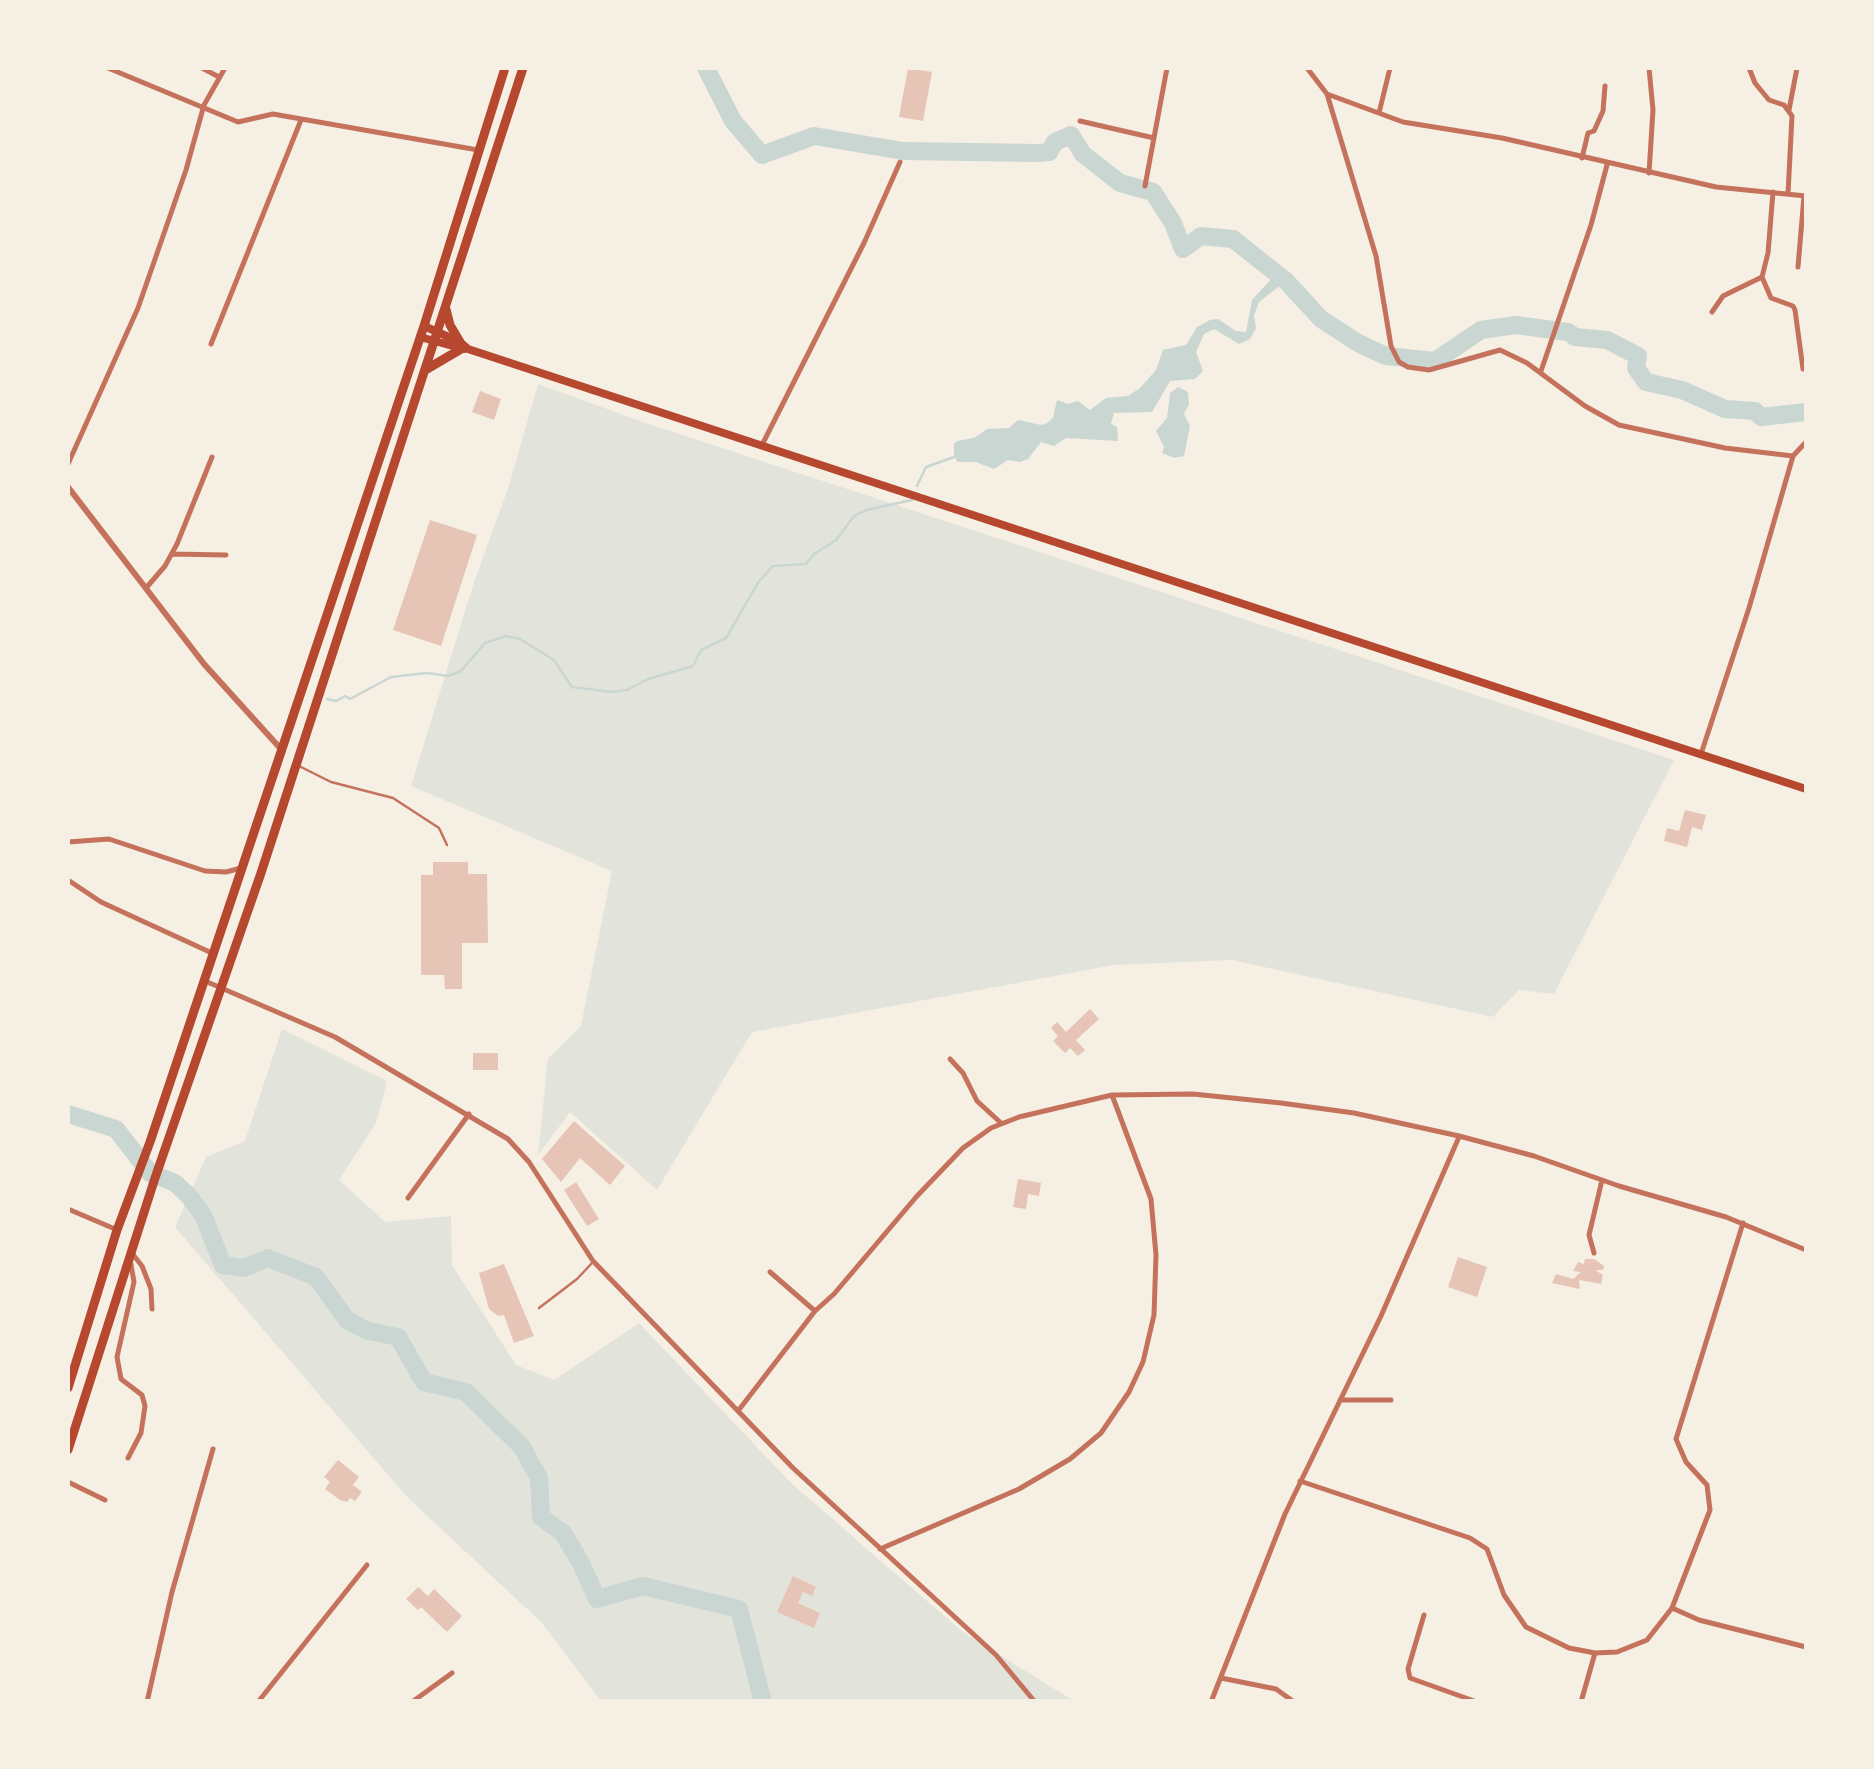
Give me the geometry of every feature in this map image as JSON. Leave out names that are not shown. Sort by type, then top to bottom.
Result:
[{"type":"highway","points":[[68,1388],[117,1230],[140,1172],[424,326],[505,68]]},
{"type":"highway","points":[[68,1450],[523,68]]},
{"type":"highway","points":[[438,279],[452,286]]},
{"type":"highway","points":[[425,370],[463,347],[450,325],[446,306]]},
{"type":"main road","points":[[424,326],[435,337]]},
{"type":"main road","points":[[420,337],[435,337],[762,443],[1806,789]]},
{"type":"street","points":[[108,68],[238,122],[273,114],[478,150]]},
{"type":"street","points":[[202,68],[220,77]]},
{"type":"street","points":[[68,464],[158,253],[204,105],[225,68]]},
{"type":"street","points":[[1144,186],[1167,68]]},
{"type":"street","points":[[1307,68],[1327,94],[1376,256],[1392,346],[1399,362],[1408,368],[1430,370],[1500,350],[1541,372],[1585,406],[1619,425],[1725,448],[1793,456]]},
{"type":"street","points":[[1379,114],[1390,68]]},
{"type":"street","points":[[1648,173],[1653,110],[1650,68]]},
{"type":"street","points":[[1749,68],[1768,100],[1790,110]]},
{"type":"street","points":[[1788,194],[1790,110],[1797,68]]},
{"type":"street","points":[[1582,158],[1588,133],[1594,130],[1603,110],[1605,86]]},
{"type":"street","points":[[1327,94],[1403,122],[1502,138],[1716,187],[1805,196],[1798,267]]},
{"type":"street","points":[[212,344],[302,118]]},
{"type":"street","points":[[1080,121],[1154,138]]},
{"type":"street","points":[[762,443],[900,162]]},
{"type":"street","points":[[1541,372],[1591,225],[1607,164]]},
{"type":"street","points":[[1773,192],[1762,277],[1771,298],[1795,310],[1802,369]]},
{"type":"street","points":[[1712,312],[1723,296],[1762,277]]},
{"type":"street","points":[[1700,756],[1793,456],[1806,442]]},
{"type":"street","points":[[146,588],[172,554],[212,457]]},
{"type":"street","points":[[68,487],[204,664],[280,748]]},
{"type":"street","points":[[172,554],[226,555]]},
{"type":"street","points":[[68,842],[109,840],[205,871],[240,868]]},
{"type":"street","points":[[68,880],[102,902],[214,954]]},
{"type":"street","points":[[205,980],[312,1026],[508,1139],[530,1162],[593,1262],[794,1468],[996,1656],[1035,1702]]},
{"type":"street","points":[[950,1058],[964,1073],[978,1100],[1001,1124]]},
{"type":"street","points":[[738,1410],[815,1311],[946,1164],[976,1138],[1001,1124],[1056,1106],[1112,1095],[1193,1094],[1281,1103],[1354,1113],[1459,1136],[1743,1223],[1806,1250]]},
{"type":"street","points":[[880,1548],[1019,1489],[1070,1459],[1101,1433],[1130,1392],[1154,1315],[1156,1255],[1151,1198],[1112,1095]]},
{"type":"street","points":[[408,1198],[468,1114]]},
{"type":"street","points":[[1211,1702],[1300,1481],[1459,1136]]},
{"type":"street","points":[[1594,1253],[1589,1235],[1602,1180]]},
{"type":"street","points":[[68,1208],[117,1230]]},
{"type":"street","points":[[1300,1481],[1470,1538],[1487,1550],[1504,1596],[1526,1627],[1569,1648],[1617,1652],[1647,1640],[1672,1608],[1710,1510],[1707,1485],[1678,1450],[1676,1439],[1743,1223]]},
{"type":"street","points":[[130,1255],[142,1266],[151,1288],[152,1309]]},
{"type":"street","points":[[128,1458],[141,1433],[145,1406],[142,1395],[122,1379],[116,1357],[134,1282],[130,1255]]},
{"type":"street","points":[[770,1272],[815,1311]]},
{"type":"street","points":[[1340,1400],[1391,1400]]},
{"type":"street","points":[[147,1702],[172,1592],[212,1449]]},
{"type":"street","points":[[68,1482],[104,1500]]},
{"type":"street","points":[[258,1702],[367,1565]]},
{"type":"street","points":[[1672,1608],[1699,1620],[1806,1646]]},
{"type":"street","points":[[1424,1615],[1408,1669],[1410,1678],[1477,1702]]},
{"type":"street","points":[[1581,1702],[1595,1652]]},
{"type":"street","points":[[412,1702],[452,1673]]},
{"type":"street","points":[[1221,1678],[1276,1689],[1294,1702]]},
{"type":"lane","points":[[295,764],[331,782],[394,798],[439,828],[446,845]]},
{"type":"lane","points":[[539,1308],[593,1262]]},
{"type":"shaded area","points":[[1275,275],[1286,281],[1259,302],[1254,316],[1256,328],[1250,339],[1239,344],[1214,329],[1204,334],[1196,352],[1203,371],[1195,379],[1170,381],[1152,412],[1114,413],[1111,424],[1117,427],[1118,441],[1066,438],[1054,446],[1041,442],[1028,459],[1008,460],[994,469],[976,462],[958,462],[954,457],[957,441],[974,438],[987,429],[1009,428],[1018,420],[1047,423],[1053,418],[1057,400],[1068,404],[1078,401],[1090,410],[1106,398],[1128,396],[1156,370],[1163,350],[1186,345],[1197,327],[1210,320],[1218,319],[1236,331],[1246,332],[1252,300]]},
{"type":"shaded area","points":[[538,384],[646,423],[1674,760],[1554,994],[1519,990],[1493,1017],[1232,960],[1114,965],[752,1032],[657,1190],[570,1112],[538,1155],[548,1059],[581,1026],[612,871],[411,786],[474,582],[509,486]]},
{"type":"shaded area","points":[[1178,387],[1188,392],[1189,404],[1184,414],[1190,426],[1184,456],[1174,458],[1162,453],[1164,447],[1156,431],[1167,418],[1170,393]]},
{"type":"shaded area","points":[[282,1029],[387,1081],[377,1121],[339,1180],[385,1222],[451,1216],[452,1265],[516,1365],[554,1380],[639,1323],[792,1484],[964,1633],[1074,1701],[601,1701],[541,1622],[407,1497],[175,1227],[206,1157],[245,1141]]},
{"type":"building","points":[[908,68],[932,72],[923,121],[899,117]]},
{"type":"building","points":[[480,391],[501,399],[494,420],[472,412]]},
{"type":"building","points":[[430,520],[477,535],[441,646],[393,630]]},
{"type":"building","points":[[1685,810],[1706,815],[1702,830],[1692,827],[1687,847],[1664,841],[1667,828],[1679,831]]},
{"type":"building","points":[[433,862],[468,862],[468,874],[487,874],[488,943],[462,943],[462,989],[445,989],[444,975],[421,975],[421,875],[433,875]]},
{"type":"building","points":[[1090,1009],[1099,1019],[1076,1040],[1085,1050],[1078,1056],[1070,1048],[1065,1053],[1053,1041],[1058,1036],[1051,1028],[1057,1022],[1066,1032]]},
{"type":"building","points":[[473,1053],[498,1053],[498,1070],[473,1070]]},
{"type":"building","points":[[574,1121],[625,1166],[610,1185],[580,1158],[561,1182],[542,1159]]},
{"type":"building","points":[[1018,1179],[1041,1183],[1039,1196],[1028,1194],[1026,1209],[1013,1207]]},
{"type":"building","points":[[576,1182],[599,1219],[587,1226],[564,1190]]},
{"type":"building","points":[[1458,1257],[1487,1267],[1477,1297],[1448,1287]]},
{"type":"building","points":[[1585,1259],[1594,1259],[1604,1266],[1603,1270],[1595,1270],[1603,1275],[1601,1284],[1579,1280],[1580,1289],[1552,1283],[1556,1274],[1573,1279],[1581,1272],[1573,1271],[1578,1262],[1584,1264]]},
{"type":"building","points":[[504,1264],[534,1336],[514,1343],[504,1315],[498,1316],[489,1309],[479,1273]]},
{"type":"building","points":[[338,1460],[359,1477],[353,1485],[362,1492],[355,1501],[340,1500],[325,1489],[330,1482],[324,1477]]},
{"type":"building","points":[[793,1576],[816,1587],[812,1596],[803,1592],[798,1603],[820,1613],[814,1628],[777,1612]]},
{"type":"building","points":[[418,1587],[428,1596],[434,1589],[462,1616],[447,1632],[421,1607],[418,1610],[406,1599]]},
{"type":"waterway","points":[[706,68],[733,121],[762,155],[814,136],[903,151],[1038,153],[1049,152],[1055,142],[1071,135],[1083,154],[1120,183],[1153,192],[1173,223],[1183,249],[1201,236],[1233,239],[1286,281],[1321,319],[1386,356],[1435,361],[1481,330],[1516,325],[1607,340],[1638,356],[1636,368],[1646,382],[1682,390],[1725,409],[1755,411],[1761,417],[1806,412]]},
{"type":"waterway","points":[[917,486],[926,467],[954,457]]},
{"type":"waterway","points":[[327,699],[350,699],[391,677],[427,673],[448,676],[461,671],[485,643],[506,636],[520,639],[554,660],[572,687],[627,690],[648,679],[693,666],[701,650],[726,638],[759,581],[773,566],[806,564],[836,540],[854,516],[912,500]]},
{"type":"waterway","points":[[68,1114],[116,1129],[150,1173],[175,1183],[189,1196],[203,1215],[223,1265],[244,1268],[268,1258],[316,1277],[347,1320],[368,1331],[398,1337],[424,1382],[466,1392],[522,1447],[539,1478],[541,1517],[563,1533],[597,1599],[643,1586],[739,1609],[763,1702]]}]
